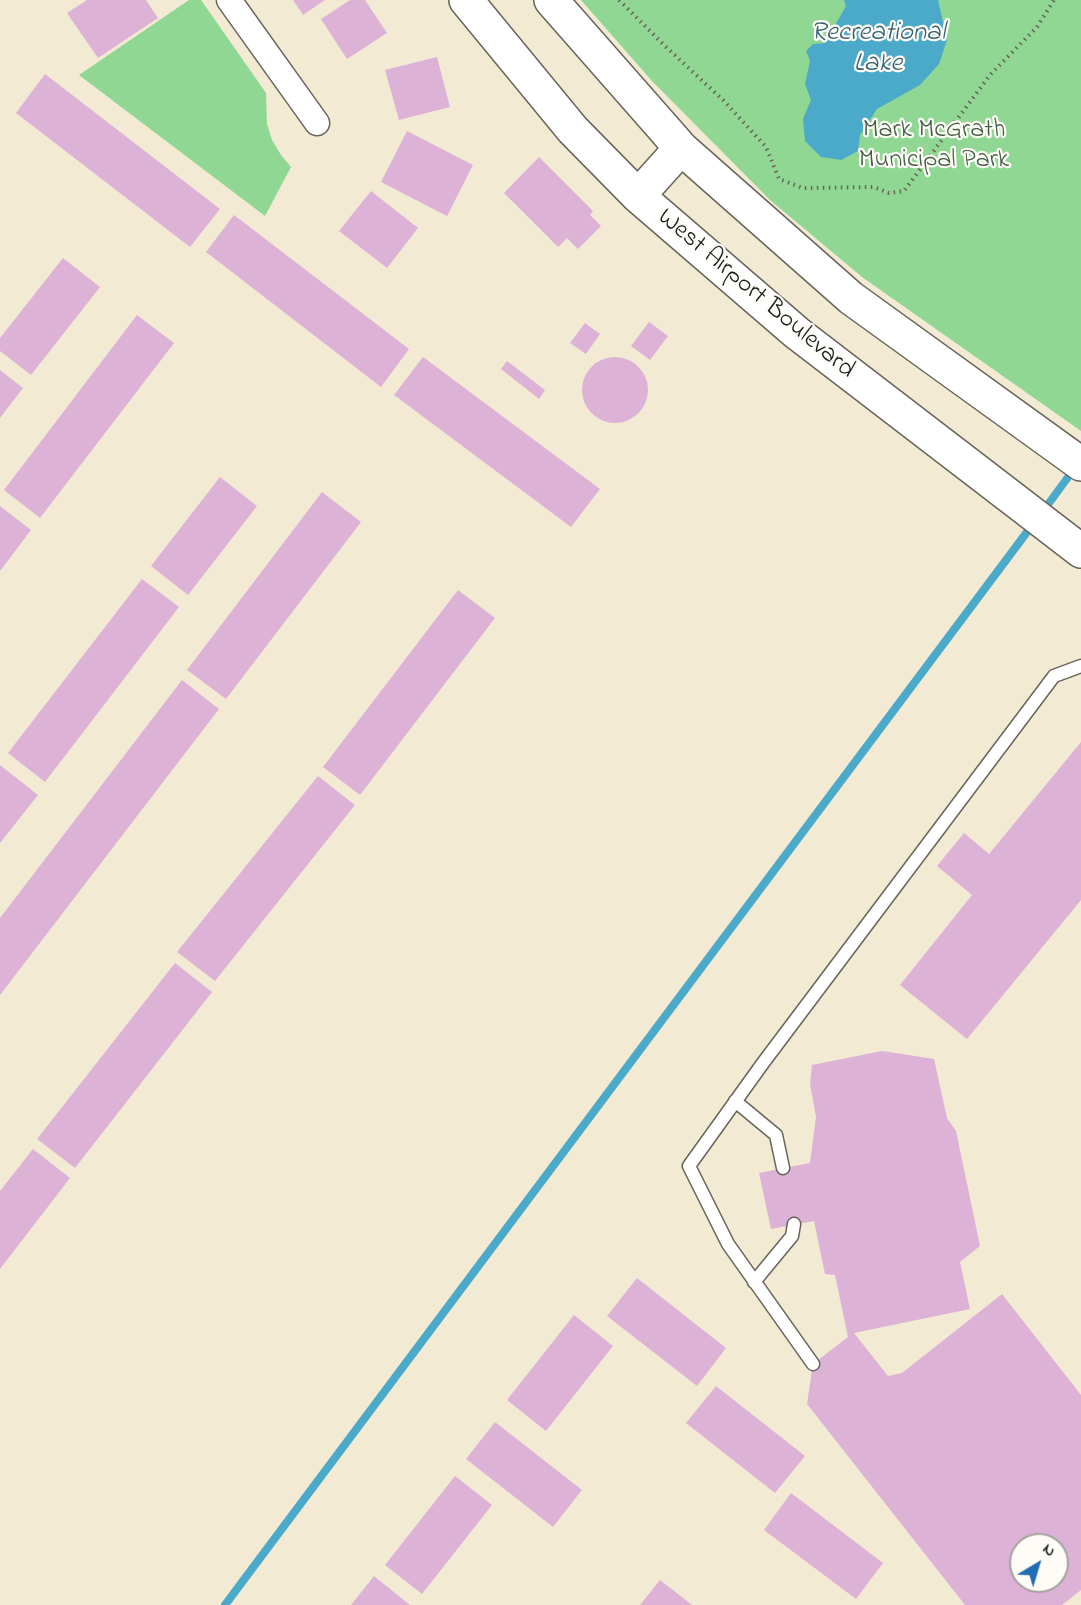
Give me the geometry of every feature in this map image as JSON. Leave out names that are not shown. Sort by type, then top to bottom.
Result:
[{"type":"main road","name":"West Airport Boulevard","points":[[466,0],[573,130],[638,196],[796,333],[1081,551]]},
{"type":"main road","points":[[550,0],[681,148],[851,298],[1081,464]]},
{"type":"main road","points":[[638,196],[681,148]]},
{"type":"street","points":[[228,0],[317,123]]},
{"type":"lane","points":[[813,1364],[728,1244],[689,1166],[735,1101],[1054,676],[1081,666]]},
{"type":"lane","points":[[735,1101],[776,1136],[783,1168]]},
{"type":"lane","points":[[754,1282],[792,1236],[794,1224]]},
{"type":"path","points":[[619,0],[664,46],[724,101],[766,147],[778,179],[803,188],[874,187],[890,193],[904,191],[990,75],[1037,27],[1054,0]]},
{"type":"green space","points":[[189,0],[201,0],[266,93],[267,124],[272,140],[291,167],[265,216],[79,75]]},
{"type":"green space","name":"Mark McGrath Municipal Park","points":[[581,0],[1081,0],[1081,431],[862,277],[770,200],[652,81]]},
{"type":"water","name":"Recreational Lake","points":[[844,0],[938,0],[947,40],[939,64],[920,85],[877,109],[860,135],[858,151],[841,160],[821,157],[805,141],[803,119],[811,100],[805,84],[810,61],[806,51],[813,44],[825,43],[846,6]]},
{"type":"building","points":[[87,0],[146,0],[158,18],[98,58],[67,13]]},
{"type":"building","points":[[293,0],[325,0],[303,15]]},
{"type":"building","points":[[350,0],[365,0],[387,33],[347,59],[321,19]]},
{"type":"building","points":[[437,57],[450,107],[399,120],[385,70]]},
{"type":"building","points":[[45,74],[220,209],[190,247],[16,113]]},
{"type":"building","points":[[407,131],[473,165],[447,216],[381,182]]},
{"type":"building","points":[[539,157],[593,211],[590,215],[601,226],[578,249],[567,238],[558,247],[504,193]]},
{"type":"building","points":[[371,191],[418,228],[387,268],[339,231]]},
{"type":"building","points":[[234,215],[409,349],[381,387],[206,252]]},
{"type":"building","points":[[63,258],[100,287],[31,375],[0,351],[0,338]]},
{"type":"building","points":[[137,315],[174,343],[40,518],[4,490]]},
{"type":"building","points":[[649,322],[668,336],[650,360],[631,346]]},
{"type":"building","points":[[585,323],[600,334],[586,354],[570,343]]},
{"type":"building","points":[[423,357],[600,489],[571,527],[394,395]]},
{"type":"building","points":[[615,357],[627,360],[638,367],[645,378],[648,390],[645,402],[638,413],[627,420],[615,423],[603,420],[592,413],[585,402],[582,390],[585,378],[592,367],[603,360]]},
{"type":"building","points":[[507,361],[545,390],[539,399],[501,369]]},
{"type":"building","points":[[0,370],[23,388],[0,418]]},
{"type":"building","points":[[220,477],[257,506],[188,595],[151,566]]},
{"type":"building","points":[[322,492],[361,522],[226,699],[187,670]]},
{"type":"building","points":[[0,506],[31,530],[0,571]]},
{"type":"building","points":[[142,579],[179,607],[45,782],[8,753]]},
{"type":"building","points":[[458,590],[495,618],[360,795],[323,767]]},
{"type":"building","points":[[182,680],[219,709],[0,995],[0,918]]},
{"type":"building","points":[[1081,742],[1081,900],[967,1039],[900,985],[972,895],[937,866],[964,833],[989,854]]},
{"type":"building","points":[[0,765],[38,795],[0,843]]},
{"type":"building","points":[[318,776],[355,805],[215,981],[177,952]]},
{"type":"building","points":[[175,963],[212,992],[75,1168],[37,1139]]},
{"type":"building","points":[[882,1051],[934,1059],[947,1118],[956,1131],[980,1246],[960,1262],[970,1309],[854,1333],[888,1376],[902,1373],[1002,1294],[1081,1395],[1081,1590],[1062,1605],[965,1605],[807,1404],[813,1364],[848,1337],[835,1275],[825,1274],[814,1221],[771,1229],[759,1173],[810,1163],[816,1117],[810,1084],[812,1065]]},
{"type":"building","points":[[33,1149],[70,1178],[0,1269],[0,1191]]},
{"type":"building","points":[[637,1278],[726,1348],[697,1386],[607,1316]]},
{"type":"building","points":[[574,1315],[613,1346],[546,1431],[507,1400]]},
{"type":"building","points":[[716,1386],[805,1456],[775,1493],[686,1423]]},
{"type":"building","points":[[495,1422],[582,1490],[553,1527],[466,1459]]},
{"type":"building","points":[[455,1476],[492,1505],[422,1594],[385,1565]]},
{"type":"building","points":[[791,1493],[883,1563],[856,1599],[764,1530]]},
{"type":"building","points":[[374,1576],[410,1605],[351,1605]]},
{"type":"building","points":[[660,1580],[692,1605],[640,1605]]},
{"type":"waterway","points":[[1041,514],[1074,469]]},
{"type":"waterway","points":[[225,1605],[1033,524]]}]
